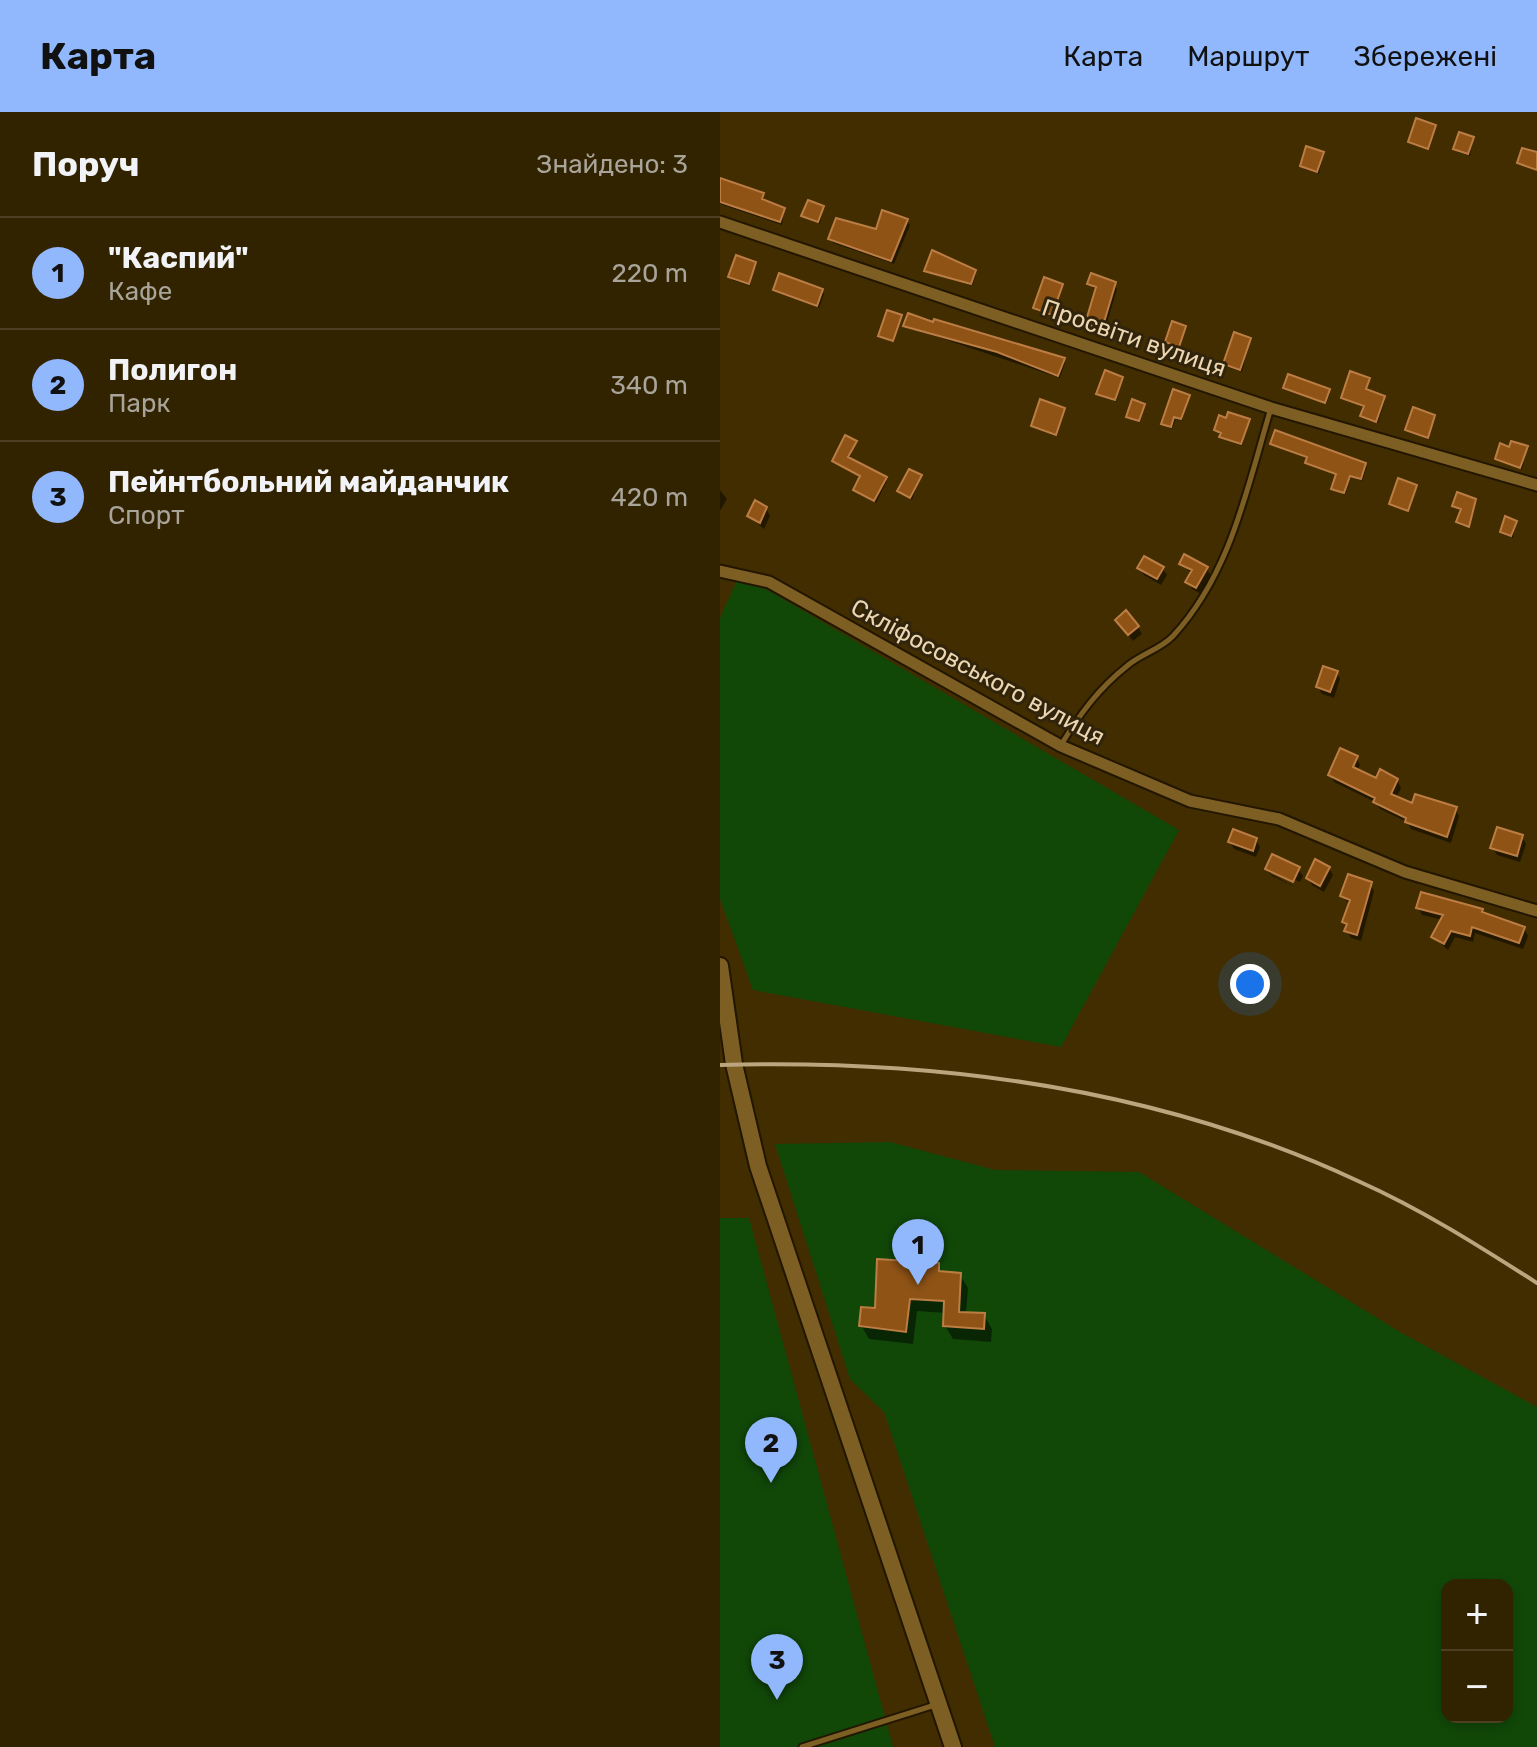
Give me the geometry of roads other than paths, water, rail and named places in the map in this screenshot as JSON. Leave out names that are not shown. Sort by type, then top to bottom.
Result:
[{"type":"main road","points":[[721,973],[734,1064],[758,1166],[953,1747]]},
{"type":"street","name":"Просвіти вулиця","points":[[720,222],[1271,408],[1537,485]]},
{"type":"street","name":"Скліфосовського вулиця","points":[[720,571],[769,582],[1061,746],[1190,801],[1279,819],[1405,872],[1537,911]]},
{"type":"lane","points":[[1061,746],[1090,699],[1129,664],[1171,639],[1199,603],[1227,554],[1271,408]]},
{"type":"lane","points":[[802,1747],[937,1705]]},
{"type":"railway","points":[[720,1065],[802,1064],[965,1075],[1046,1086],[1126,1102],[1205,1123],[1282,1149],[1381,1192],[1537,1283]]},
{"type":"place","name":"\"Каспий\"","points":[[918,1285]]},
{"type":"place","name":"Полигон","points":[[771,1483]]},
{"type":"place","name":"Пейнтбольний майданчик","points":[[777,1700]]}]
